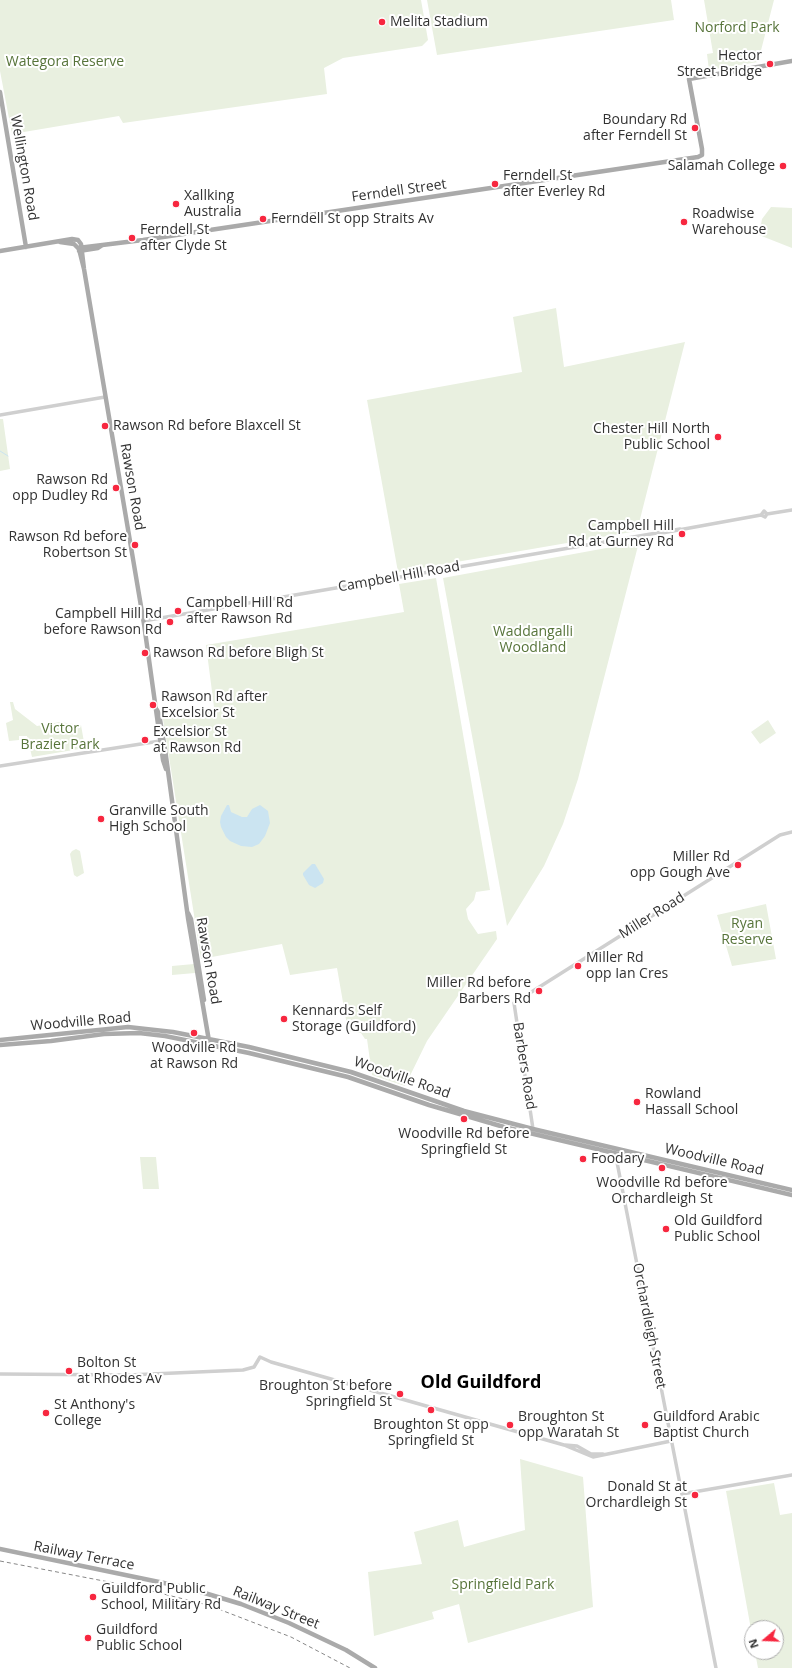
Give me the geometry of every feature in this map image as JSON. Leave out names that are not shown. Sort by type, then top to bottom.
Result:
[{"type":"main road","name":"Ferndell Street","points":[[81,249],[98,248],[101,246],[700,156],[702,149],[690,79],[792,61]]},
{"type":"main road","name":"Wellington Road","points":[[0,92],[26,247]]},
{"type":"main road","points":[[0,251],[60,242],[74,244],[81,249]]},
{"type":"main road","name":"Rawson Road","points":[[81,249],[144,624],[160,741],[166,769],[209,1045]]},
{"type":"main road","name":"Rawson Road","points":[[156,709],[160,720],[166,756],[166,769]]},
{"type":"main road","points":[[160,720],[160,741],[166,756]]},
{"type":"main road","name":"Woodville Road","points":[[0,1040],[128,1027],[150,1028],[208,1039],[351,1072],[396,1091],[410,1099],[504,1127],[792,1190]]},
{"type":"main road","name":"Woodville Road","points":[[0,1045],[51,1041],[104,1034],[139,1033],[165,1036],[249,1053],[348,1077],[396,1091],[414,1094],[464,1112],[792,1195]]},
{"type":"main road","name":"Railway Terrace","points":[[0,1549],[164,1583]]},
{"type":"main road","name":"Railway Street","points":[[164,1583],[188,1588],[241,1604],[289,1623],[346,1650],[375,1668]]},
{"type":"street","points":[[0,415],[105,397]]},
{"type":"street","name":"Campbell Hill Road","points":[[144,624],[148,620],[649,534],[670,532],[761,515],[764,511],[768,514],[792,510]]},
{"type":"street","points":[[0,766],[160,741]]},
{"type":"street","name":"Miller Road","points":[[514,1003],[780,835],[792,832]]},
{"type":"street","name":"Barbers Road","points":[[514,1003],[533,1129]]},
{"type":"street","name":"Orchardleigh Street","points":[[615,1151],[716,1668]]},
{"type":"street","points":[[0,1374],[128,1375],[243,1370],[254,1367],[260,1357],[271,1362],[564,1445],[593,1457],[671,1441]]},
{"type":"street","points":[[682,1494],[792,1475]]},
{"type":"green space","name":"Wategora Reserve","points":[[0,0],[421,0],[428,40],[422,46],[343,58],[324,68],[327,94],[123,123],[119,116],[12,134],[0,71]]},
{"type":"green space","points":[[427,0],[671,0],[674,20],[437,55]]},
{"type":"green space","name":"Norford Park","points":[[704,0],[774,0],[758,62],[709,70],[707,54],[713,53]]},
{"type":"green space","points":[[771,207],[792,208],[792,248],[759,235],[762,219]]},
{"type":"green space","points":[[556,308],[564,367],[685,342],[637,531],[398,572],[367,400],[522,372],[513,317]]},
{"type":"green space","points":[[0,419],[3,419],[10,469],[0,471]]},
{"type":"green space","name":"Waddangalli Woodland","points":[[639,542],[578,779],[563,824],[544,866],[507,926],[443,578]]},
{"type":"green space","points":[[436,578],[490,890],[476,892],[474,900],[466,909],[468,919],[478,934],[496,931],[497,939],[427,1041],[405,1086],[372,1075],[367,1039],[365,1039],[361,1033],[348,1031],[337,968],[290,975],[282,944],[201,959],[163,719],[188,715],[202,715],[214,707],[206,645],[404,612],[399,584]]},
{"type":"green space","name":"Victor Brazier Park","points":[[10,702],[13,702],[15,709],[37,726],[60,722],[81,725],[85,748],[32,757],[27,736],[19,736],[19,740],[9,741],[6,723],[13,720]]},
{"type":"green space","points":[[768,720],[776,733],[760,744],[751,732]]},
{"type":"green space","points":[[76,849],[80,851],[84,873],[77,877],[74,875],[70,854]]},
{"type":"green space","name":"Ryan Reserve","points":[[766,904],[776,959],[732,966],[717,915]]},
{"type":"green space","points":[[194,964],[195,973],[172,975],[172,966]]},
{"type":"green space","points":[[140,1157],[156,1157],[159,1189],[143,1189]]},
{"type":"green space","name":"Springfield Park","points":[[520,1459],[583,1477],[593,1607],[468,1643],[459,1604],[432,1612],[434,1619],[374,1636],[368,1572],[422,1564],[414,1532],[458,1520],[464,1547],[525,1530]]},
{"type":"green space","points":[[774,1483],[780,1515],[792,1513],[792,1668],[758,1668],[756,1660],[784,1660],[784,1620],[749,1620],[726,1491]]},
{"type":"water","points":[[227,805],[229,805],[231,812],[242,817],[247,817],[252,809],[260,805],[268,811],[270,823],[265,836],[259,844],[252,847],[241,846],[230,841],[226,837],[220,822],[221,816]]},
{"type":"water","points":[[312,864],[315,864],[324,879],[323,883],[315,888],[309,885],[303,875],[303,873]]},
{"type":"waterway","points":[[0,451],[8,456]]},
{"type":"railway","points":[[0,1561],[135,1587],[208,1605],[291,1637],[350,1668]]},
{"type":"place","name":"Melita Stadium","points":[[382,22]]},
{"type":"place","name":"Hector Street Bridge","points":[[770,64]]},
{"type":"place","name":"Boundary Rd after Ferndell St","points":[[695,128]]},
{"type":"place","name":"Salamah College","points":[[783,166]]},
{"type":"place","name":"Ferndell St after Everley Rd","points":[[495,184]]},
{"type":"place","name":"Xallking Australia","points":[[176,204]]},
{"type":"place","name":"Ferndell St opp Straits Av","points":[[263,219]]},
{"type":"place","name":"Roadwise Warehouse","points":[[684,222]]},
{"type":"place","name":"Ferndell St after Clyde St","points":[[132,238]]},
{"type":"place","name":"Rawson Rd before Blaxcell St","points":[[105,426]]},
{"type":"place","name":"Chester Hill North Public School","points":[[718,437]]},
{"type":"place","name":"Rawson Rd opp Dudley Rd","points":[[116,488]]},
{"type":"place","name":"Campbell Hill Rd at Gurney Rd","points":[[682,534]]},
{"type":"place","name":"Rawson Rd before Robertson St","points":[[135,545]]},
{"type":"place","name":"Campbell Hill Rd after Rawson Rd","points":[[178,611]]},
{"type":"place","name":"Campbell Hill Rd before Rawson Rd","points":[[170,622]]},
{"type":"place","name":"Rawson Rd before Bligh St","points":[[145,653]]},
{"type":"place","name":"Rawson Rd after Excelsior St","points":[[153,705]]},
{"type":"place","name":"Excelsior St at Rawson Rd","points":[[145,740]]},
{"type":"place","name":"Granville South High School","points":[[101,819]]},
{"type":"place","name":"Miller Rd opp Gough Ave","points":[[738,865]]},
{"type":"place","name":"Miller Rd opp Ian Cres","points":[[578,966]]},
{"type":"place","name":"Miller Rd before Barbers Rd","points":[[539,991]]},
{"type":"place","name":"Kennards Self Storage (Guildford)","points":[[284,1019]]},
{"type":"place","name":"Woodville Rd at Rawson Rd","points":[[194,1033]]},
{"type":"place","name":"Rowland Hassall School","points":[[637,1102]]},
{"type":"place","name":"Woodville Rd before Springfield St","points":[[464,1119]]},
{"type":"place","name":"Foodary","points":[[583,1159]]},
{"type":"place","name":"Woodville Rd before Orchardleigh St","points":[[662,1168]]},
{"type":"place","name":"Old Guildford Public School","points":[[666,1229]]},
{"type":"place","name":"Bolton St at Rhodes Av","points":[[69,1371]]},
{"type":"place","name":"Broughton St before Springfield St","points":[[400,1394]]},
{"type":"place","name":"Broughton St opp Springfield St","points":[[431,1410]]},
{"type":"place","name":"St Anthony's College","points":[[46,1413]]},
{"type":"place","name":"Broughton St opp Waratah St","points":[[510,1425]]},
{"type":"place","name":"Guildford Arabic Baptist Church","points":[[645,1425]]},
{"type":"place","name":"Donald St at Orchardleigh St","points":[[695,1495]]},
{"type":"place","name":"Guildford Public School, Military Rd","points":[[93,1597]]},
{"type":"place","name":"Guildford Public School","points":[[88,1638]]},
{"type":"district","name":"Old Guildford","points":[[481,1383]]}]
